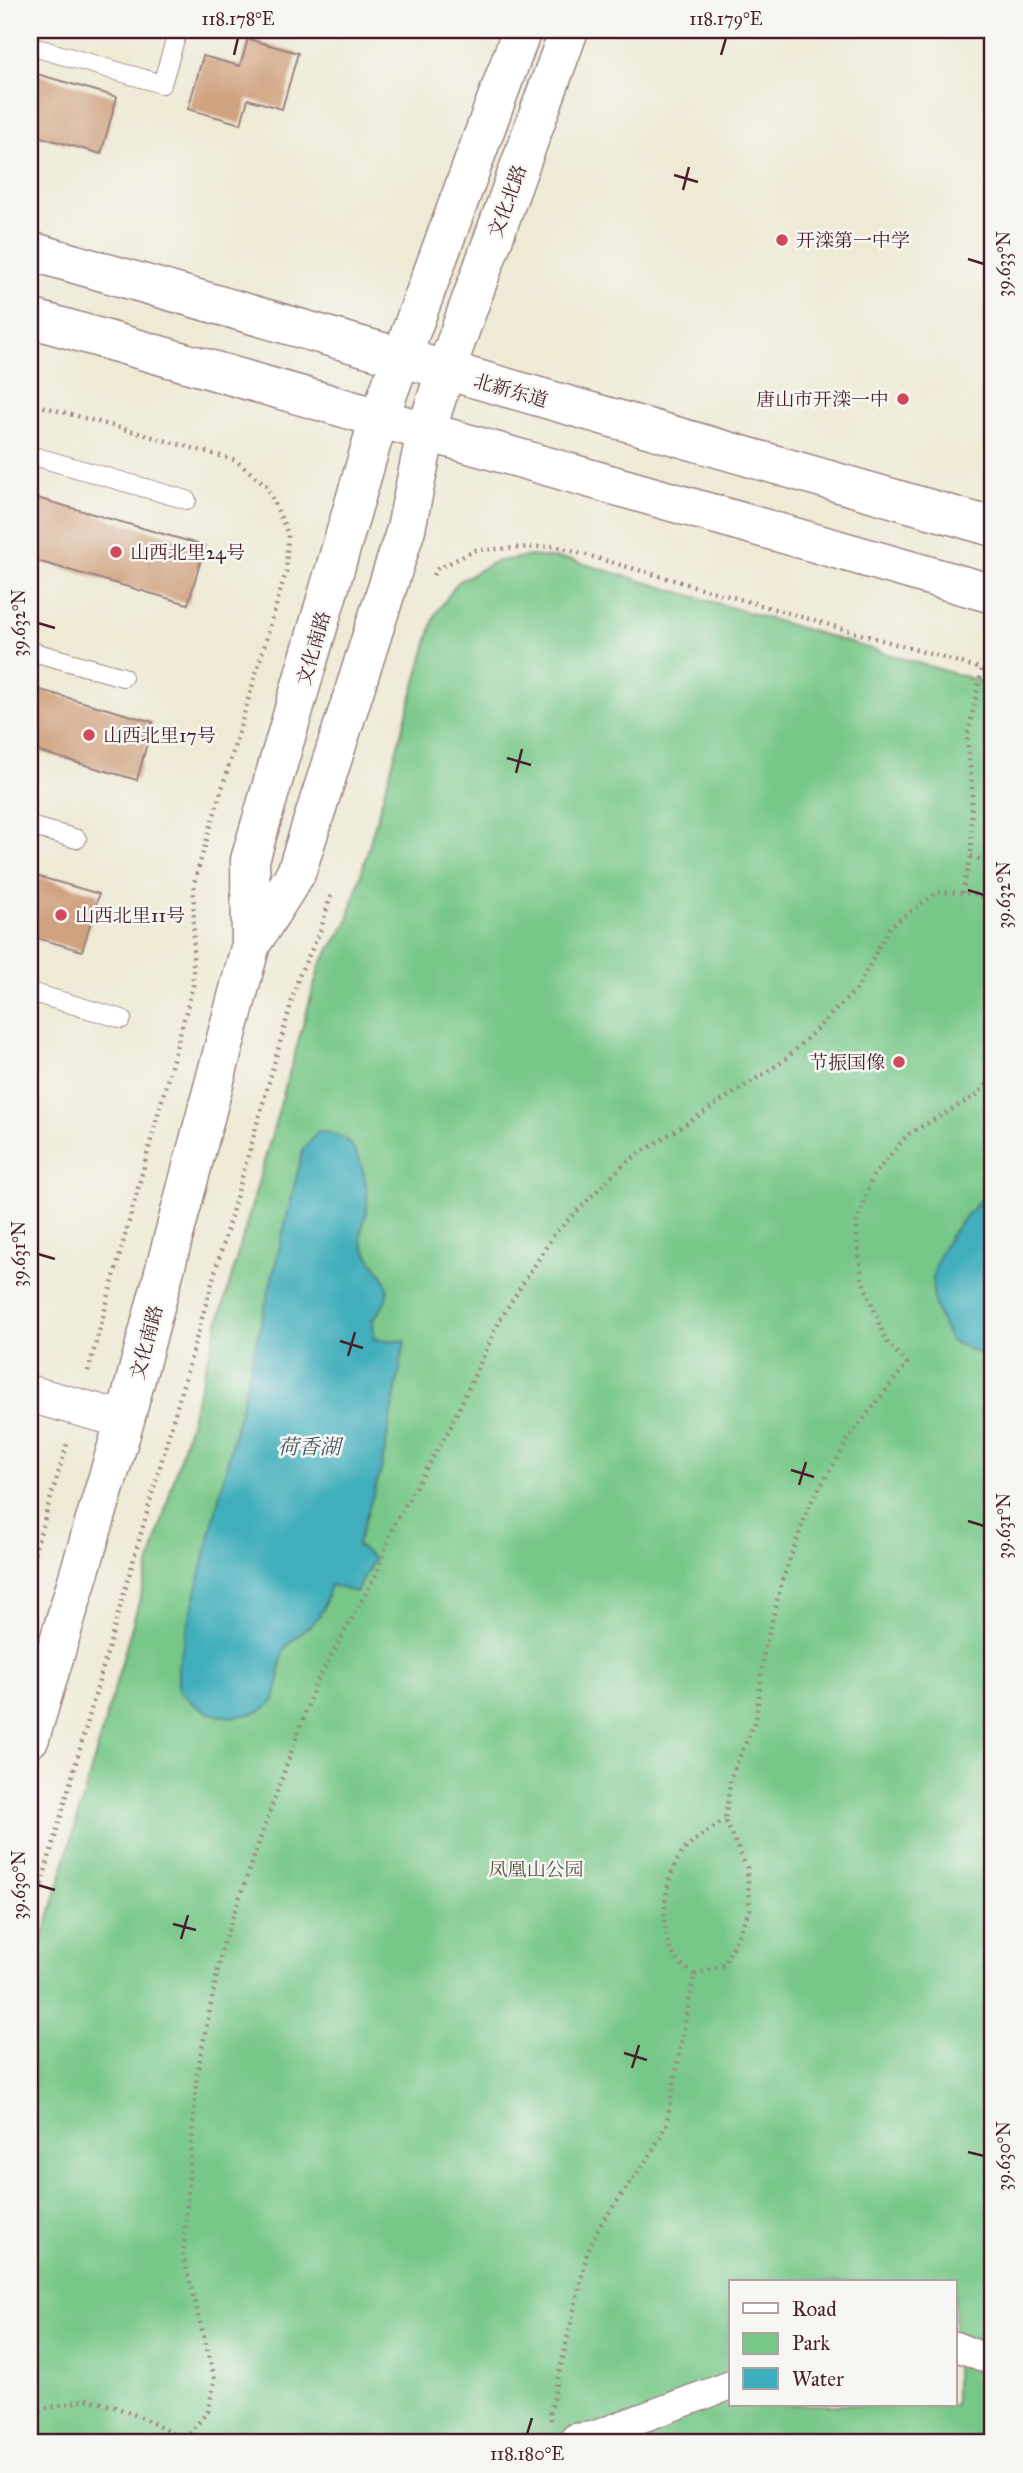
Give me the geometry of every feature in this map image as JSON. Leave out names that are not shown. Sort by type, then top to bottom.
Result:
[{"type":"street","points":[[402,357],[522,30]]},
{"type":"street","name":"文化北路","points":[[445,372],[569,30]]},
{"type":"street","name":"北新东道","points":[[30,251],[993,527]]},
{"type":"street","points":[[30,318],[993,594]]},
{"type":"street","name":"文化南路","points":[[30,1738],[125,1420],[251,944],[250,860],[379,418],[402,357]]},
{"type":"street","name":"文化南路","points":[[251,944],[296,873],[407,529],[426,432],[445,372]]},
{"type":"street","points":[[30,1394],[125,1420]]},
{"type":"street","points":[[956,2346],[993,2361]]},
{"type":"street","points":[[574,2443],[575,2438],[593,2437],[729,2386]]},
{"type":"lane","points":[[30,46],[162,84],[178,30]]},
{"type":"lane","points":[[30,455],[187,500]]},
{"type":"lane","points":[[30,651],[123,677]]},
{"type":"lane","points":[[30,826],[77,839]]},
{"type":"lane","points":[[30,992],[122,1019]]},
{"type":"path","points":[[30,403],[235,460],[267,486],[288,534],[286,572],[194,883],[193,986],[78,1408],[30,1567]]},
{"type":"path","points":[[431,578],[437,569],[475,550],[555,546],[993,672]]},
{"type":"path","points":[[962,893],[971,856],[972,785],[967,738],[982,669]]},
{"type":"path","points":[[971,856],[993,864]]},
{"type":"path","points":[[30,1925],[299,976],[320,932],[335,880]]},
{"type":"path","points":[[30,2422],[44,2409],[87,2399],[143,2418],[187,2441],[208,2411],[215,2379],[183,2255],[197,2073],[223,1944],[315,1685],[377,1573],[393,1526],[451,1426],[501,1318],[555,1233],[625,1163],[785,1060],[857,989],[890,926],[938,891],[977,894],[993,907]]},
{"type":"path","points":[[694,1975],[724,1965],[750,1909],[747,1868],[724,1820],[732,1777],[756,1719],[764,1652],[782,1581],[810,1504],[853,1432],[907,1364],[887,1342],[862,1280],[856,1224],[873,1176],[907,1136],[977,1095],[993,1077]]},
{"type":"path","points":[[694,1975],[674,1956],[665,1932],[666,1904],[673,1865],[692,1843],[724,1820]]},
{"type":"path","points":[[551,2424],[550,2413],[587,2254],[598,2228],[650,2155],[666,2126],[694,1975]]},
{"type":"green space","name":"凤凰山公园","points":[[531,556],[571,560],[993,685],[993,2443],[30,2443],[30,1985],[320,965],[347,923],[435,615],[458,582],[494,562]]},
{"type":"water","name":"荷香湖","points":[[318,1131],[337,1135],[347,1141],[358,1157],[365,1178],[367,1211],[361,1234],[369,1257],[386,1283],[387,1293],[383,1305],[373,1319],[374,1339],[405,1341],[381,1470],[357,1545],[374,1559],[356,1592],[330,1585],[319,1617],[294,1639],[282,1655],[273,1701],[254,1713],[220,1715],[199,1707],[178,1690],[178,1667],[303,1150]]},
{"type":"water","points":[[984,1196],[993,1198],[993,1360],[951,1341],[937,1310],[933,1284],[939,1256],[946,1243]]},
{"type":"building","points":[[248,39],[298,53],[282,109],[248,99],[241,124],[188,109],[203,56],[240,66]]},
{"type":"building","points":[[30,72],[117,97],[101,154],[30,134]]},
{"type":"building","name":"山西北里24号","points":[[30,496],[205,546],[188,604],[30,559]]},
{"type":"building","name":"山西北里17号","points":[[30,687],[153,722],[137,780],[30,749]]},
{"type":"building","name":"山西北里11号","points":[[30,874],[99,894],[82,951],[30,936]]},
{"type":"place","name":"开滦第一中学","points":[[782,240]]},
{"type":"place","name":"唐山市开滦一中","points":[[903,399]]},
{"type":"place","name":"山西北里24号","points":[[116,552]]},
{"type":"place","name":"山西北里17号","points":[[89,735]]},
{"type":"place","name":"山西北里11号","points":[[61,915]]},
{"type":"place","name":"节振国像","points":[[899,1062]]}]
